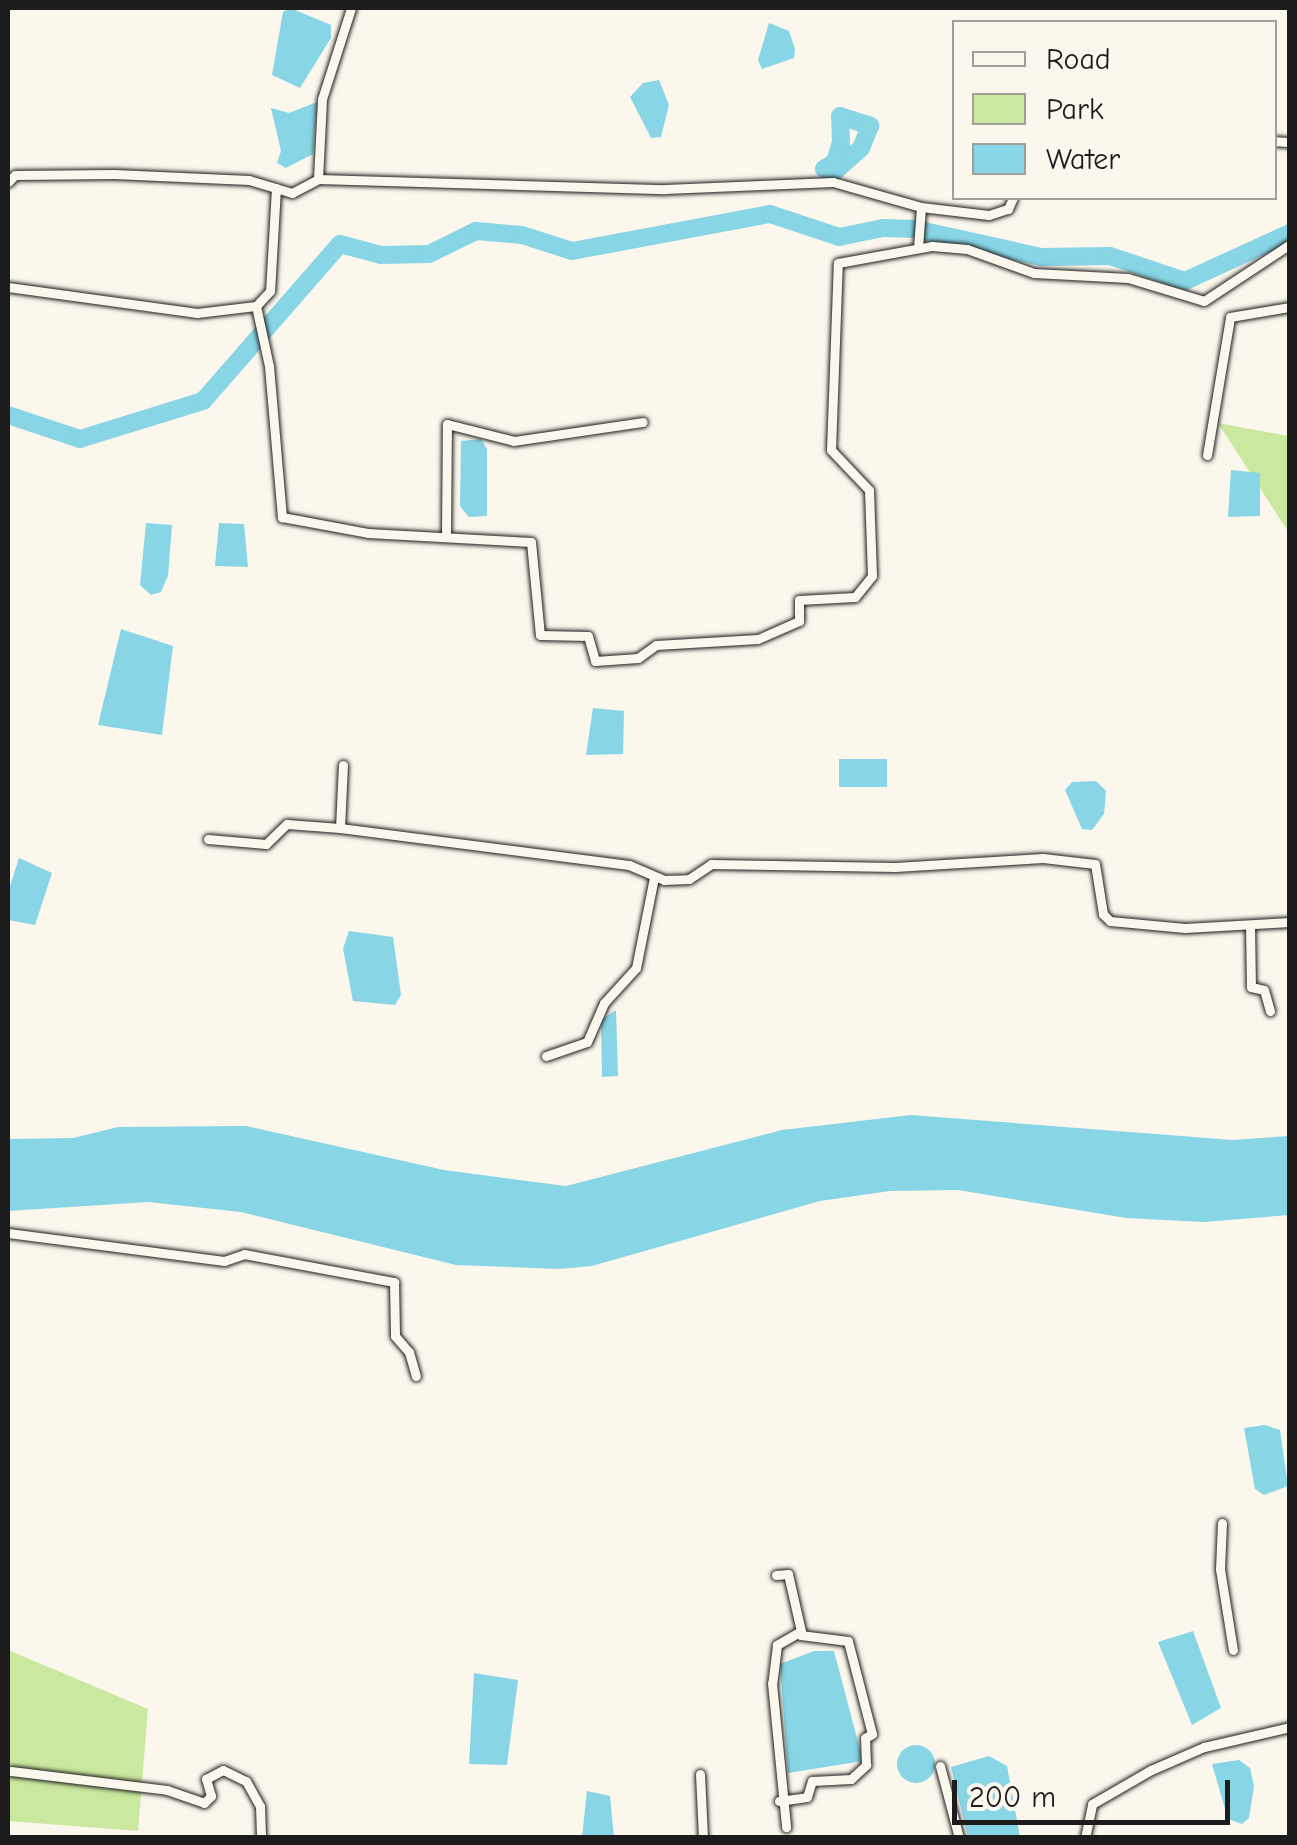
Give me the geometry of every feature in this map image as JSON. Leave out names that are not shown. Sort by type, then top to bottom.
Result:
[{"type":"street","points":[[318,179],[322,100],[351,8]]},
{"type":"street","points":[[8,182],[15,175],[114,174],[249,180],[292,192],[318,179],[665,188],[833,182],[921,207],[989,214],[1008,209],[1012,200]]},
{"type":"street","points":[[8,287],[198,313],[256,306],[270,291],[276,188]]},
{"type":"street","points":[[919,244],[921,207]]},
{"type":"street","points":[[256,306],[270,366],[282,516],[368,533],[446,533],[532,542],[540,634],[588,636],[595,661],[638,658],[656,645],[758,639],[799,621],[799,600],[855,597],[872,576],[869,490],[831,450],[838,263],[919,244],[966,249],[1034,273],[1128,278],[1204,302],[1290,244]]},
{"type":"street","points":[[1207,455],[1230,316],[1290,308]]},
{"type":"street","points":[[446,533],[447,424],[514,441],[643,422]]},
{"type":"street","points":[[340,828],[344,765]]},
{"type":"street","points":[[208,839],[266,844],[287,824],[340,828],[629,865],[654,876],[688,879],[711,864],[895,867],[1043,858],[1095,864],[1102,914],[1110,921],[1250,925],[1290,922]]},
{"type":"street","points":[[546,1056],[586,1042],[604,1003],[636,968],[654,876]]},
{"type":"street","points":[[1250,925],[1251,987],[1264,990],[1270,1011]]},
{"type":"street","points":[[8,1233],[224,1261],[244,1254],[394,1282],[395,1336],[409,1352],[416,1376]]},
{"type":"street","points":[[1222,1523],[1222,1587],[1233,1650]]},
{"type":"street","points":[[776,1575],[788,1574],[800,1634]]},
{"type":"street","points":[[779,1801],[808,1797],[812,1781],[852,1778],[866,1765],[865,1738],[872,1734],[848,1642],[800,1634],[777,1645],[772,1683],[780,1727],[779,1801],[786,1827]]},
{"type":"street","points":[[1085,1838],[1092,1804],[1152,1770],[1204,1748],[1290,1727]]},
{"type":"street","points":[[940,1766],[959,1838]]},
{"type":"street","points":[[11,1771],[166,1790],[204,1803],[211,1796],[206,1779],[223,1770],[246,1781],[260,1806],[261,1838]]},
{"type":"street","points":[[700,1774],[704,1838]]},
{"type":"green space","points":[[1218,423],[1289,436],[1289,533]]},
{"type":"green space","points":[[8,1650],[148,1709],[138,1831],[8,1821]]},
{"type":"water","points":[[290,8],[331,25],[331,38],[300,88],[272,75],[283,12]]},
{"type":"water","points":[[769,23],[789,31],[794,58],[762,69],[758,60]]},
{"type":"water","points":[[659,80],[669,105],[661,137],[651,138],[630,97],[643,83]]},
{"type":"water","points":[[317,102],[313,154],[286,168],[277,163],[281,151],[271,108],[289,113]]},
{"type":"water","points":[[481,439],[487,449],[487,516],[469,517],[460,506],[461,441]]},
{"type":"water","points":[[1231,470],[1260,473],[1260,516],[1228,517]]},
{"type":"water","points":[[146,523],[172,525],[168,576],[161,592],[151,595],[140,585]]},
{"type":"water","points":[[219,523],[244,524],[248,567],[215,566]]},
{"type":"water","points":[[121,629],[173,646],[162,735],[98,725]]},
{"type":"water","points":[[593,708],[624,711],[623,754],[586,755]]},
{"type":"water","points":[[839,759],[887,759],[887,787],[839,787]]},
{"type":"water","points":[[1096,781],[1106,791],[1104,814],[1092,830],[1082,829],[1065,790],[1072,782]]},
{"type":"water","points":[[19,858],[52,873],[35,925],[8,920],[8,892]]},
{"type":"water","points":[[349,931],[393,937],[401,995],[395,1005],[353,1001],[343,949]]},
{"type":"water","points":[[616,1010],[618,1076],[602,1077],[601,1020]]},
{"type":"water","points":[[911,1115],[1233,1140],[1289,1136],[1289,1215],[1204,1222],[1126,1218],[958,1190],[890,1191],[820,1201],[592,1266],[559,1269],[456,1265],[241,1212],[148,1202],[8,1211],[8,1139],[73,1138],[118,1127],[246,1126],[444,1170],[566,1186],[782,1130]]},
{"type":"water","points":[[1265,1425],[1280,1430],[1288,1486],[1264,1495],[1255,1489],[1244,1428]]},
{"type":"water","points":[[1193,1631],[1221,1708],[1192,1725],[1158,1642]]},
{"type":"water","points":[[814,1651],[834,1651],[863,1761],[788,1773],[780,1664]]},
{"type":"water","points":[[474,1673],[518,1680],[507,1765],[469,1764]]},
{"type":"water","points":[[916,1745],[930,1750],[935,1764],[930,1778],[916,1783],[902,1778],[897,1764],[902,1750]]},
{"type":"water","points":[[989,1756],[1007,1766],[1020,1837],[968,1837],[951,1767]]},
{"type":"water","points":[[1239,1760],[1250,1768],[1254,1786],[1249,1818],[1242,1824],[1228,1819],[1212,1764]]},
{"type":"water","points":[[587,1791],[610,1796],[614,1837],[582,1837]]},
{"type":"waterway","points":[[840,116],[870,126],[861,148],[832,174],[824,169],[835,162],[841,142],[840,116]]},
{"type":"waterway","points":[[8,415],[80,439],[203,401],[340,244],[381,255],[429,254],[476,231],[522,235],[572,251],[770,214],[839,237],[883,228],[915,229],[1041,257],[1110,256],[1185,281],[1290,233]]}]
